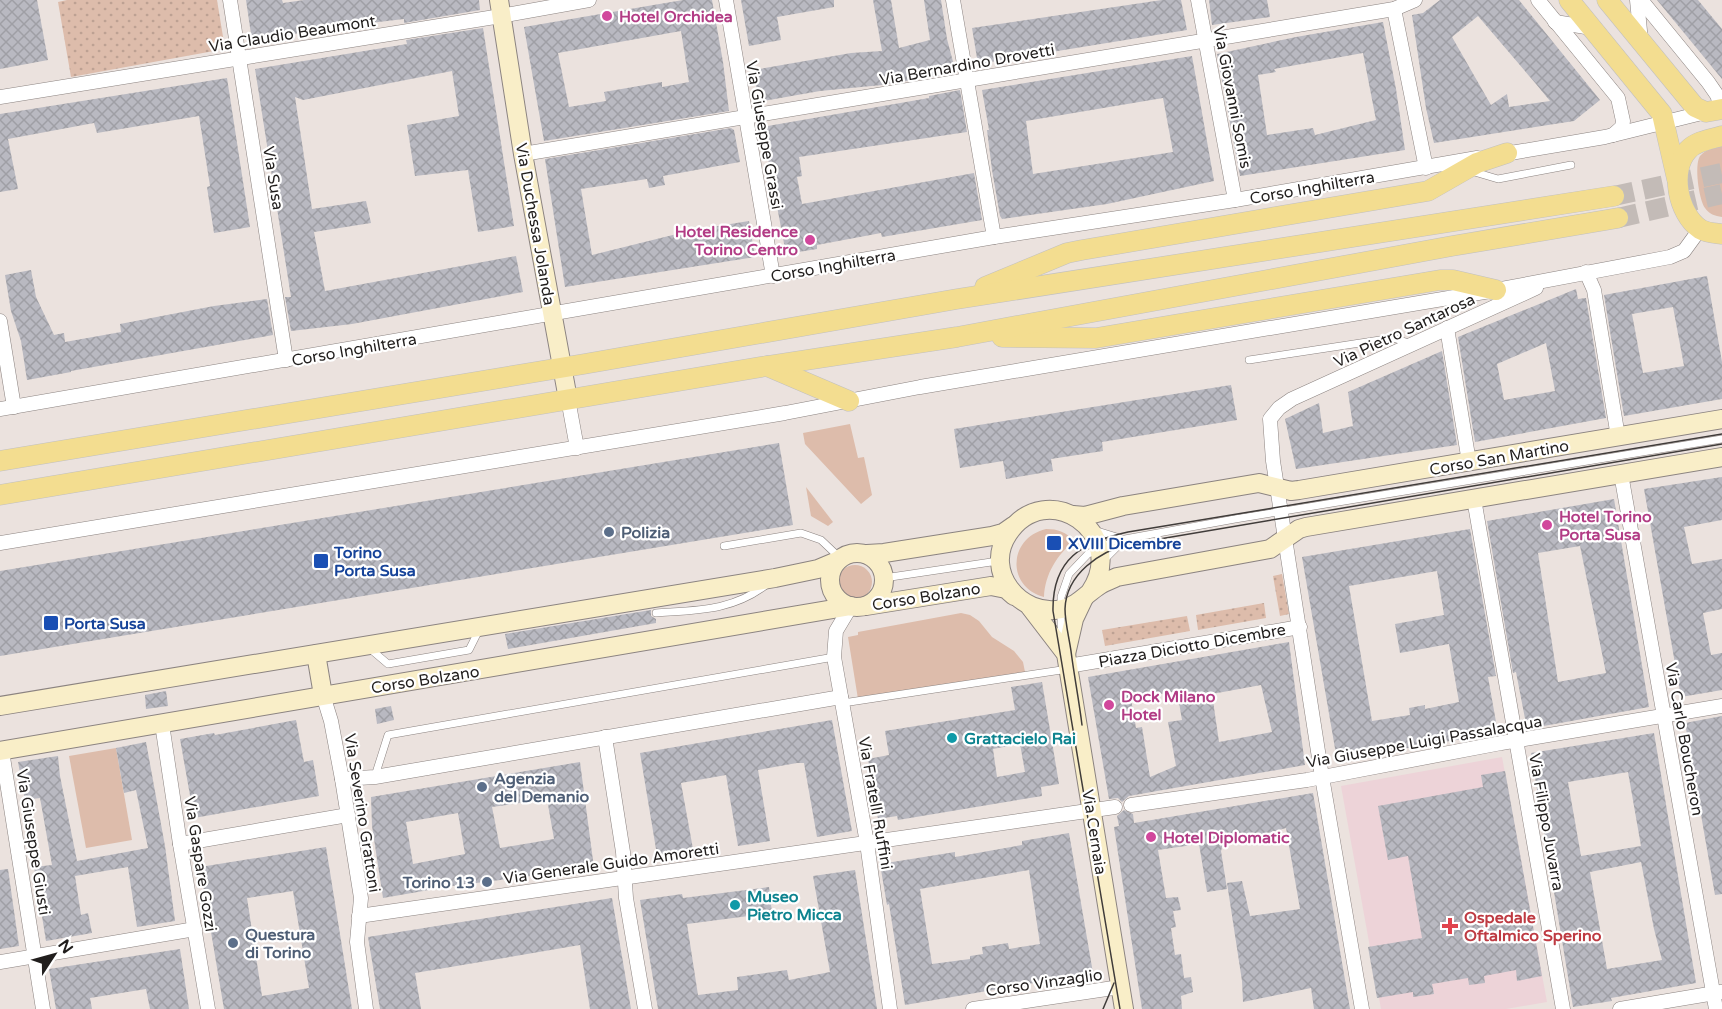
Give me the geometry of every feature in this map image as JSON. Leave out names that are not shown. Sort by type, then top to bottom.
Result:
[{"type":"main road","points":[[1569,0],[1651,100],[1665,121],[1683,209],[1688,217],[1700,229],[1722,234]]},
{"type":"main road","points":[[1607,0],[1691,102],[1700,110],[1717,110]]},
{"type":"main road","points":[[1677,179],[1681,162],[1687,151],[1704,141],[1722,136]]},
{"type":"main road","points":[[957,299],[1067,253],[1415,194],[1438,187],[1466,169],[1507,153]]},
{"type":"main road","points":[[0,461],[957,299],[1614,196]]},
{"type":"main road","points":[[0,495],[767,366],[957,337],[1440,248],[1618,218]]},
{"type":"main road","points":[[957,337],[1096,338],[1440,280],[1453,280],[1496,290]]},
{"type":"main road","points":[[767,366],[849,401]]},
{"type":"street","name":"Via Susa","points":[[230,0],[286,360]]},
{"type":"street","name":"Via Claudio Beaumont","points":[[0,97],[239,59],[500,8],[589,0]]},
{"type":"street","name":"Via Giuseppe Grassi","points":[[726,0],[773,276]]},
{"type":"street","points":[[953,0],[994,237]]},
{"type":"street","name":"Via Giovanni Somis","points":[[1198,0],[1235,200]]},
{"type":"street","name":"Via Bernardino Drovetti","points":[[523,154],[1394,9],[1415,0]]},
{"type":"street","points":[[1538,0],[1618,99],[1623,121],[1622,127],[1613,135]]},
{"type":"street","points":[[1639,0],[1641,41]]},
{"type":"street","points":[[1639,0],[1708,82],[1717,95],[1717,110]]},
{"type":"street","name":"Via Duchessa Jolanda","points":[[500,8],[523,154],[577,448]]},
{"type":"street","points":[[1394,9],[1426,168]]},
{"type":"street","points":[[1555,22],[1592,28]]},
{"type":"street","name":"Corso Inghilterra","points":[[0,409],[994,237],[1426,168],[1613,135],[1717,110]]},
{"type":"street","points":[[0,543],[577,448],[920,387],[1496,290],[1670,257],[1684,251],[1700,229]]},
{"type":"street","points":[[1586,272],[1593,290],[1618,437]]},
{"type":"street","name":"Via Pietro Santarosa","points":[[1270,419],[1279,408],[1292,399],[1557,278]]},
{"type":"street","points":[[0,321],[14,407]]},
{"type":"street","points":[[1447,327],[1469,462]]},
{"type":"street","name":"Piazza Diciotto Dicembre","points":[[1067,663],[1300,627],[1272,461],[1270,419]]},
{"type":"street","name":"Corso San Martino","points":[[1277,487],[1291,491],[1299,490],[1722,419]]},
{"type":"street","points":[[1013,526],[1004,542],[1000,560],[1004,580],[1010,590],[1025,604],[1044,611],[1061,610],[1101,584],[1117,577],[1270,549],[1299,529],[1306,527],[1722,457]]},
{"type":"street","name":"Via Carlo Boucheron","points":[[1621,474],[1664,716],[1718,993],[1716,1009]]},
{"type":"street","points":[[1079,519],[1123,506],[1259,483],[1277,487]]},
{"type":"street","name":"Via Filippo Juvarra","points":[[1474,499],[1563,1009]]},
{"type":"street","points":[[0,706],[775,578],[818,569],[852,552],[884,553],[992,536],[1003,533],[1026,516],[1039,511],[1053,510],[1079,519],[1092,531],[1100,556],[1098,578],[1087,595]]},
{"type":"street","points":[[838,560],[830,576],[831,588],[837,598],[857,606],[878,598],[883,589],[885,578],[879,563],[867,554]]},
{"type":"street","name":"Corso Bolzano","points":[[1,751],[857,606],[991,586],[1006,589],[1025,604]]},
{"type":"street","name":"Via Cernaia","points":[[1087,595],[1074,619],[1067,663],[1124,1009]]},
{"type":"street","name":"Via Cernaia","points":[[1025,604],[1067,663]]},
{"type":"street","name":"Via Fratelli Ruffini","points":[[857,606],[836,631],[834,657],[867,843],[890,1009]]},
{"type":"street","points":[[1300,627],[1322,777],[1362,1009]]},
{"type":"street","points":[[316,654],[324,695]]},
{"type":"street","name":"Via Severino Grattoni","points":[[324,695],[342,779],[361,898],[357,942],[366,1009]]},
{"type":"street","points":[[342,779],[375,777],[605,737],[842,700]]},
{"type":"street","name":"Via Giuseppe Luigi Passalacqua","points":[[1131,804],[1322,777],[1722,706]]},
{"type":"street","name":"Via Gaspare Gozzi","points":[[162,724],[208,1009]]},
{"type":"street","points":[[605,737],[645,1009]]},
{"type":"street","name":"Via Giuseppe Giusti","points":[[1,751],[43,1009]]},
{"type":"street","points":[[1091,810],[1115,807]]},
{"type":"street","name":"Via Generale Guido Amoretti","points":[[359,916],[1091,810]]},
{"type":"street","points":[[180,844],[348,815]]},
{"type":"street","points":[[0,962],[195,929]]},
{"type":"street","name":"Corso Vinzaglio","points":[[973,1009],[1120,987]]},
{"type":"street","points":[[1620,1009],[1718,993]]},
{"type":"lane","points":[[1466,169],[1482,176],[1498,179],[1571,165]]},
{"type":"lane","points":[[1249,360],[1393,338],[1412,344]]},
{"type":"lane","name":"Corso San Martino","points":[[1281,512],[1722,439]]},
{"type":"lane","points":[[1100,556],[1114,541],[1281,512]]},
{"type":"lane","points":[[1079,519],[1099,534],[1126,539]]},
{"type":"lane","points":[[724,546],[801,533],[821,540],[838,560]]},
{"type":"lane","points":[[842,700],[1067,663],[1061,625],[1060,597],[1069,574],[1088,554],[1100,556],[1108,554],[1126,539]]},
{"type":"lane","name":"Corso Bolzano","points":[[885,578],[1000,560]]},
{"type":"lane","points":[[656,613],[703,609],[737,602],[751,596],[775,578]]},
{"type":"lane","points":[[375,777],[388,735],[834,657]]},
{"type":"shaded area","points":[[67,0],[217,0],[225,49],[71,77],[58,2]]},
{"type":"shaded area","points":[[1722,146],[1722,217],[1708,212],[1705,208],[1697,174],[1700,156],[1707,150]]},
{"type":"shaded area","points":[[850,424],[858,458],[864,457],[872,495],[861,504],[805,444],[803,433]]},
{"type":"shaded area","points":[[806,487],[833,522],[828,526],[811,516]]},
{"type":"shaded area","points":[[1046,529],[1062,532],[1074,541],[1062,552],[1049,573],[1044,597],[1032,592],[1023,583],[1016,563],[1024,542],[1033,534]]},
{"type":"shaded area","points":[[855,565],[867,570],[872,582],[867,594],[855,599],[843,594],[838,582],[843,570]]},
{"type":"shaded area","points":[[1282,574],[1289,614],[1280,616],[1273,576]]},
{"type":"shaded area","points":[[1264,603],[1266,618],[1198,630],[1196,615]]},
{"type":"shaded area","points":[[961,613],[970,615],[979,621],[992,637],[1014,651],[1023,662],[1025,672],[858,699],[848,637],[858,635],[858,632]]},
{"type":"shaded area","points":[[1187,616],[1190,631],[1105,646],[1102,630]]},
{"type":"shaded area","points":[[116,748],[132,840],[86,848],[69,756]]},
{"type":"shaded area","name":"Ospedale Oftalmico Sperino","points":[[1502,757],[1547,1002],[1506,1009],[1381,1009],[1341,786]]},
{"type":"building","points":[[0,0],[37,0],[48,60],[0,69]]},
{"type":"building","points":[[246,0],[282,0],[283,3],[304,0],[479,0],[480,10],[404,23],[404,19],[336,27],[252,41]]},
{"type":"building","points":[[683,0],[712,0],[729,111],[544,141],[524,27]],"holes":[[[681,31],[689,82],[662,87],[662,82],[604,92],[606,101],[569,107],[558,53]]]},
{"type":"building","points":[[741,0],[834,0],[834,7],[777,17],[781,40],[749,46]]},
{"type":"building","points":[[873,0],[891,0],[899,48],[930,40],[924,0],[941,0],[947,39],[956,73],[882,85],[820,91],[758,102],[754,70],[851,53],[882,51]]},
{"type":"building","points":[[1162,0],[1181,0],[1187,30],[978,64],[972,28]]},
{"type":"building","points":[[1209,0],[1267,0],[1270,17],[1212,25]]},
{"type":"building","points":[[1440,0],[1519,0],[1600,100],[1574,121],[1434,143],[1426,108],[1412,15],[1423,13]],"holes":[[[1478,16],[1550,101],[1509,107],[1507,94],[1491,105],[1452,37]]]},
{"type":"building","points":[[1657,0],[1698,0],[1722,29],[1722,79]]},
{"type":"building","points":[[1383,22],[1405,150],[1240,176],[1217,54]],"holes":[[[1363,53],[1376,120],[1315,135],[1313,128],[1267,135],[1258,75],[1276,72],[1274,69]]]},
{"type":"building","points":[[483,28],[514,226],[478,232],[468,170],[415,176],[407,125],[459,116],[452,71],[303,100],[295,97],[312,209],[366,201],[371,223],[314,232],[325,291],[516,256],[523,292],[352,324],[291,331],[285,297],[291,297],[255,69],[407,44],[406,40]]},
{"type":"building","points":[[1192,56],[1214,181],[1107,204],[1002,219],[992,170],[987,130],[989,130],[982,90]],"holes":[[[1163,98],[1173,152],[1033,174],[1026,121]]]},
{"type":"building","points":[[227,78],[250,227],[214,233],[207,187],[210,186],[199,116],[97,133],[94,123],[8,139],[18,189],[0,192],[0,114]]},
{"type":"building","points":[[960,90],[967,132],[799,157],[802,176],[797,177],[802,204],[974,173],[982,220],[882,237],[881,233],[817,245],[817,249],[786,254],[762,127],[929,98],[929,96]]},
{"type":"building","points":[[731,128],[734,130],[740,162],[663,176],[665,185],[649,188],[647,179],[581,189],[592,255],[693,230],[749,221],[755,257],[565,287],[545,159]]},
{"type":"building","points":[[31,270],[36,297],[54,335],[64,333],[65,342],[121,332],[120,324],[214,306],[267,299],[273,335],[27,380],[21,341],[11,311],[5,275]]},
{"type":"building","points":[[1707,276],[1722,362],[1722,399],[1624,416],[1604,295]],"holes":[[[1673,307],[1684,366],[1643,373],[1632,314]]]},
{"type":"building","points":[[1576,289],[1578,299],[1586,298],[1606,418],[1475,442],[1458,337]],"holes":[[[1546,343],[1555,391],[1504,400],[1497,364]]]},
{"type":"building","points":[[1442,351],[1457,445],[1296,469],[1285,419],[1319,403],[1323,433],[1353,426],[1348,392]]},
{"type":"building","points":[[1231,385],[1237,420],[1102,442],[1103,451],[1051,459],[1053,471],[1006,479],[1003,461],[960,468],[954,429]]},
{"type":"building","name":"Torino Porta Susa","points":[[779,443],[793,525],[0,656],[0,571]]},
{"type":"building","points":[[1722,477],[1722,520],[1684,527],[1692,564],[1722,559],[1722,609],[1703,613],[1711,655],[1722,653],[1722,690],[1681,697],[1644,489]]},
{"type":"building","points":[[1614,499],[1649,707],[1527,729],[1516,672],[1513,673],[1487,521]],"holes":[[[1580,546],[1606,673],[1558,682],[1538,553]]]},
{"type":"building","points":[[1470,529],[1496,676],[1488,677],[1498,733],[1337,760],[1302,557]],"holes":[[[1437,571],[1444,615],[1395,624],[1400,653],[1449,644],[1459,702],[1425,709],[1425,705],[1409,708],[1410,715],[1372,721],[1349,586]]]},
{"type":"building","points":[[651,610],[651,616],[656,619],[656,623],[508,649],[505,634]]},
{"type":"building","points":[[1289,642],[1305,765],[1129,796],[1122,802],[1118,798],[1109,799],[1088,677]],"holes":[[[1261,685],[1272,732],[1219,742],[1212,694]],[[1177,691],[1182,720],[1168,722],[1176,766],[1150,777],[1142,727],[1136,728],[1131,699]]]},
{"type":"building","points":[[1042,682],[1059,784],[1041,787],[1042,796],[898,820],[897,816],[878,819],[868,759],[889,755],[885,731],[1015,710],[1011,687]],"holes":[[[1020,744],[1025,772],[997,777],[993,749]]]},
{"type":"building","points":[[166,691],[168,706],[146,709],[145,695]]},
{"type":"building","points":[[391,706],[394,720],[377,724],[375,709]]},
{"type":"building","points":[[1722,716],[1722,894],[1715,895],[1685,723]]},
{"type":"building","points":[[296,720],[304,762],[313,760],[319,796],[194,818],[180,739]]},
{"type":"building","points":[[832,720],[852,831],[817,837],[804,763],[797,763],[758,770],[770,841],[738,846],[726,775],[681,783],[693,849],[657,855],[640,753]]},
{"type":"building","points":[[1654,733],[1696,983],[1573,1007],[1531,753]],"holes":[[[1628,772],[1641,846],[1581,856],[1568,782]],[[1641,862],[1662,960],[1607,969],[1590,872]]]},
{"type":"building","points":[[146,742],[165,846],[175,921],[137,927],[128,867],[75,876],[81,915],[88,913],[92,933],[46,941],[34,867],[52,865],[40,798],[25,800],[18,762],[58,756],[77,861],[148,848],[136,790],[124,793],[116,748]]},
{"type":"building","points":[[580,762],[594,868],[452,886],[383,898],[372,826],[371,797]],"holes":[[[547,799],[554,839],[500,848],[492,807]],[[458,813],[465,854],[413,864],[406,822]]]},
{"type":"building","name":"Ospedale Oftalmico Sperino","points":[[1505,771],[1542,976],[1517,981],[1516,970],[1484,976],[1485,983],[1469,985],[1468,978],[1432,984],[1434,994],[1413,997],[1413,992],[1377,998],[1368,947],[1422,938],[1408,856],[1388,860],[1378,806],[1483,787],[1481,775]]},
{"type":"building","points":[[1313,793],[1350,1009],[1314,1009],[1311,988],[1243,1002],[1242,981],[1227,883],[1242,881],[1250,916],[1300,909],[1286,828],[1224,841],[1221,851],[1227,889],[1207,892],[1199,844],[1158,850],[1166,898],[1178,897],[1181,910],[1173,911],[1176,927],[1171,928],[1175,955],[1181,954],[1184,978],[1191,977],[1193,992],[1181,996],[1182,1009],[1142,1009],[1114,827],[1119,826],[1117,816],[1124,810],[1133,814],[1134,823]]},
{"type":"building","points":[[1069,833],[1093,973],[905,1005],[889,904],[887,905],[880,864],[955,852],[955,857],[1022,845],[1022,841]],"holes":[[[1029,870],[1040,944],[1009,949],[1008,943],[982,947],[983,954],[970,956],[970,959],[932,964],[920,889]]]},
{"type":"building","name":"Questura di Torino","points":[[326,847],[352,1009],[224,1009],[200,867]],"holes":[[[293,891],[309,988],[262,996],[247,898]]]},
{"type":"building","points":[[8,869],[19,946],[0,949],[0,870]]},
{"type":"building","points":[[855,870],[877,1009],[658,1009],[640,900],[682,894],[683,898],[769,887],[772,913],[687,924],[698,995],[738,990],[737,977],[787,970],[789,980],[830,972],[813,876]]},
{"type":"building","points":[[612,898],[631,1009],[590,1009],[580,945],[415,973],[421,1009],[380,1009],[368,937]]},
{"type":"building","points":[[180,949],[189,1009],[150,1009],[146,989],[90,998],[92,1009],[56,1009],[49,969]]},
{"type":"tunnel","points":[[1614,196],[1722,173]]},
{"type":"tunnel","points":[[1618,218],[1722,194]]},
{"type":"tram line","points":[[1120,1009],[1053,611],[1058,578],[1064,566],[1073,556],[1097,541],[1128,532],[1722,434]]},
{"type":"tram line","points":[[1082,725],[1065,609],[1071,585],[1078,575],[1107,552],[1130,544],[1722,444]]},
{"type":"tram line","points":[[1103,1009],[1114,983]]},
{"type":"place","name":"Hotel Orchidea","points":[[607,16]]},
{"type":"place","name":"Hotel Residence Torino Centro","points":[[810,240]]},
{"type":"place","name":"Hotel Torino Porta Susa","points":[[1547,525]]},
{"type":"place","name":"Polizia","points":[[609,532]]},
{"type":"place","name":"XVIII Dicembre","points":[[1054,543]]},
{"type":"place","name":"Torino Porta Susa","points":[[321,561]]},
{"type":"place","name":"Porta Susa","points":[[51,623]]},
{"type":"place","name":"Dock Milano Hotel","points":[[1109,705]]},
{"type":"place","name":"Grattacielo Rai","points":[[952,738]]},
{"type":"place","name":"Agenzia del Demanio","points":[[482,787]]},
{"type":"place","name":"Hotel Diplomatic","points":[[1151,837]]},
{"type":"place","name":"Torino 13","points":[[487,882]]},
{"type":"place","name":"Museo Pietro Micca","points":[[735,905]]},
{"type":"place","name":"Ospedale Oftalmico Sperino","points":[[1450,926]]},
{"type":"place","name":"Questura di Torino","points":[[233,943]]}]
